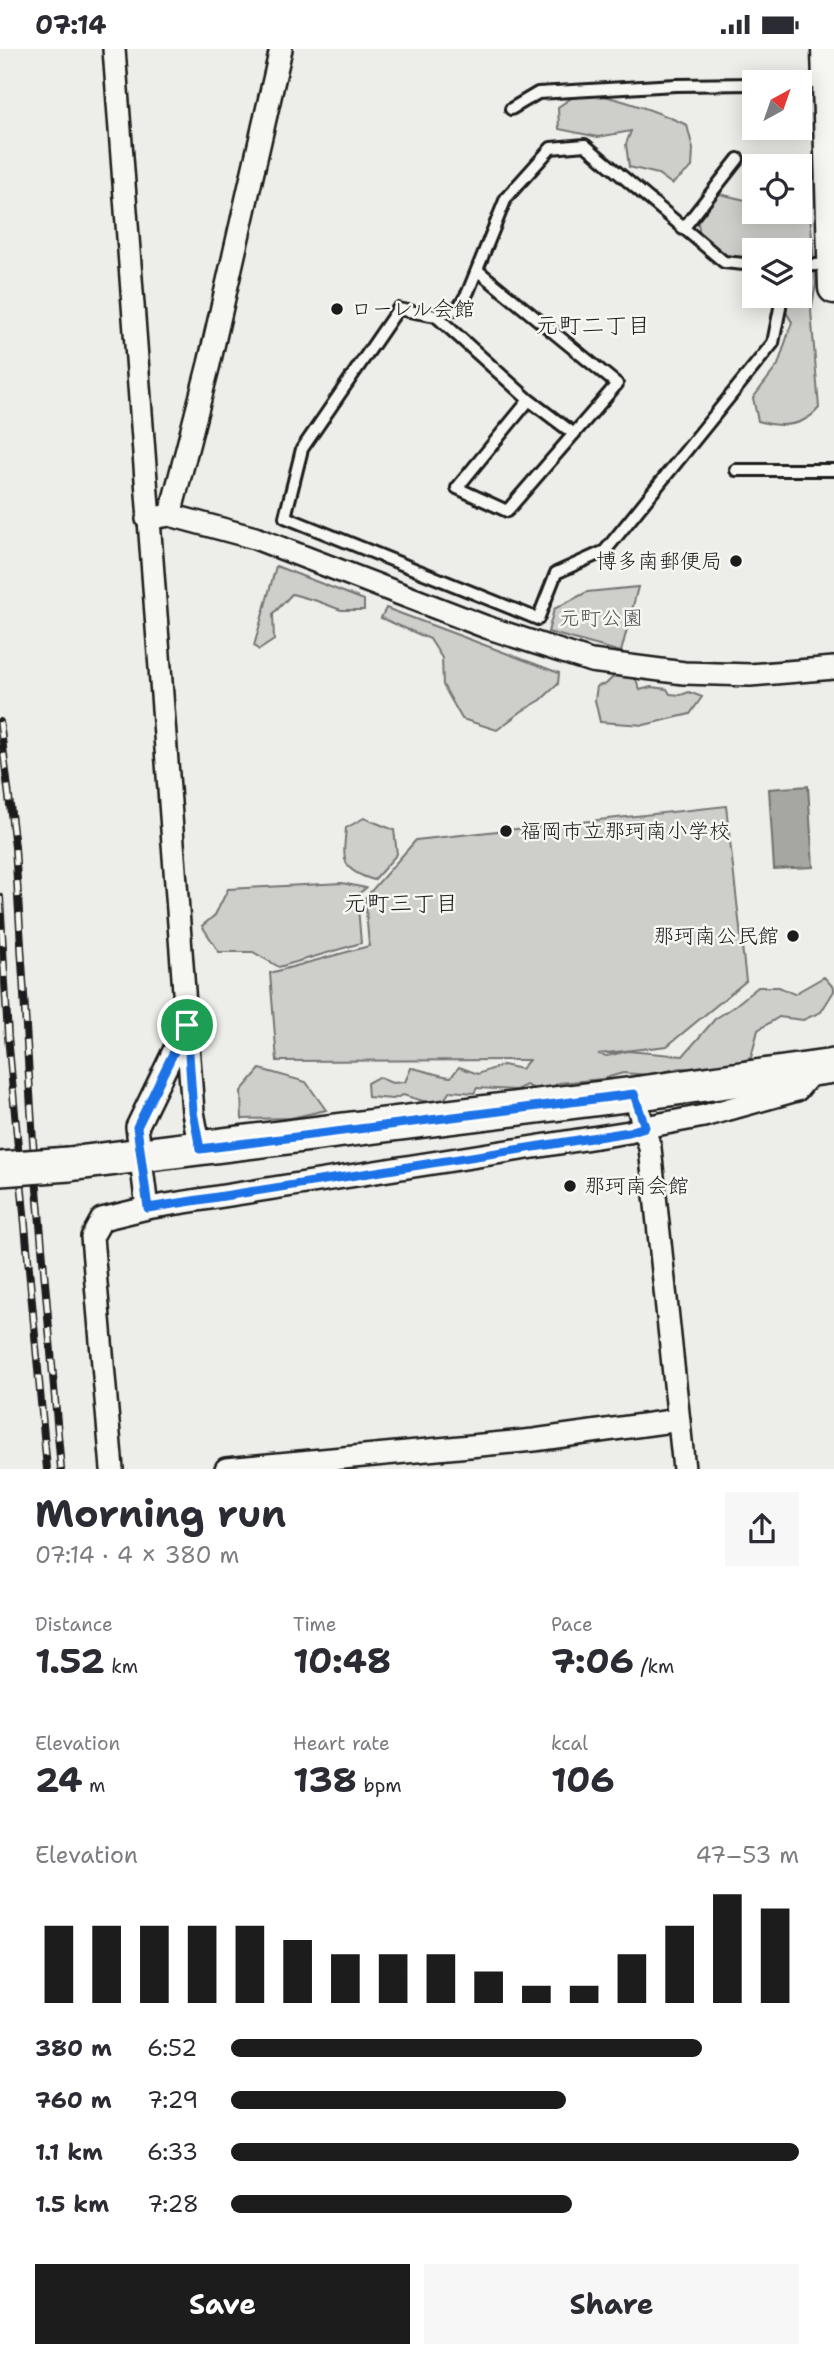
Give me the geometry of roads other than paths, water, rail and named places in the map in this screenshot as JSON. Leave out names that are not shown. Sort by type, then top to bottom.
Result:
[{"type":"main road","points":[[0,1169],[200,1149],[824,1068]]},
{"type":"street","points":[[114,49],[193,1112],[200,1149]]},
{"type":"street","points":[[170,515],[209,363],[281,49]]},
{"type":"street","points":[[827,49],[814,83],[833,199],[834,288]]},
{"type":"street","points":[[148,519],[170,515],[273,544],[486,627],[592,661],[684,673],[750,675],[834,668]]},
{"type":"street","points":[[148,1208],[137,1127],[187,1025]]},
{"type":"street","points":[[112,1469],[92,1237],[102,1219],[148,1208],[615,1135],[704,1116],[797,1090],[824,1068]]},
{"type":"street","points":[[634,1094],[650,1148],[684,1469]]},
{"type":"street","points":[[226,1469],[277,1467],[534,1440],[678,1420]]},
{"type":"lane","points":[[511,109],[537,93],[742,84]]},
{"type":"lane","points":[[436,316],[459,307],[506,198],[551,148],[585,145],[724,262],[742,264]]},
{"type":"lane","points":[[683,229],[738,159]]},
{"type":"lane","points":[[812,265],[833,264]]},
{"type":"lane","points":[[477,270],[617,384],[507,510],[457,488],[530,400]]},
{"type":"lane","points":[[574,433],[530,400],[436,316],[398,309],[302,449],[285,517],[538,619],[556,573],[605,551],[773,343],[780,308]]},
{"type":"lane","points":[[736,470],[834,470]]},
{"type":"railway","points":[[0,722],[15,847],[33,1142],[61,1469]]},
{"type":"railway","points":[[0,897],[8,1036],[47,1469]]},
{"type":"place","name":"ローレル会館","points":[[337,309]]},
{"type":"place","name":"博多南郵便局","points":[[736,561]]},
{"type":"place","name":"福岡市立那珂南小学校","points":[[506,831]]},
{"type":"place","name":"那珂南公民館","points":[[793,936]]},
{"type":"place","name":"那珂南会館","points":[[570,1186]]},
{"type":"district","name":"元町二丁目","points":[[593,325]]},
{"type":"district","name":"元町三丁目","points":[[401,903]]},
{"type":"park label","name":"元町公園","points":[[601,618]]}]
